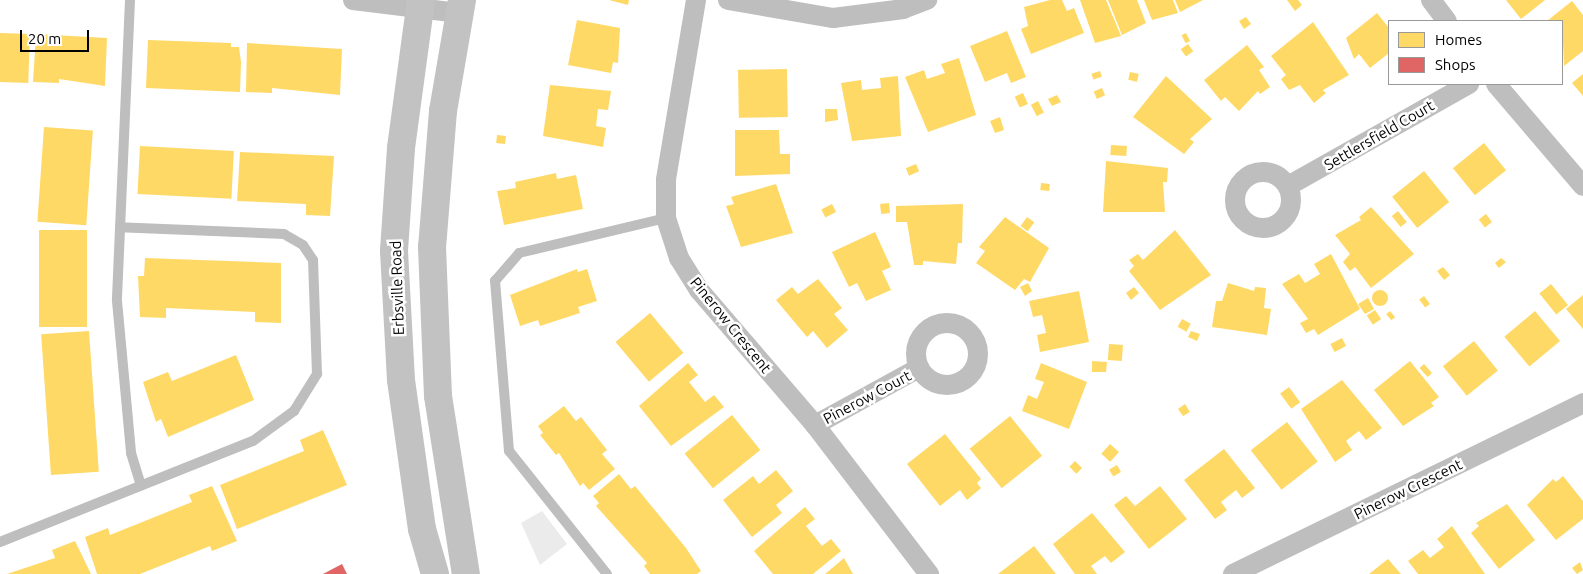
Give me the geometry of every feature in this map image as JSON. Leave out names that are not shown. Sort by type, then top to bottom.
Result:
[{"type":"main road","name":"Erbsville Road","points":[[420,4],[394,251],[401,380],[422,529],[435,574]]},
{"type":"main road","points":[[461,6],[443,111],[432,247],[438,396],[466,574]]},
{"type":"street","points":[[353,0],[461,6]]},
{"type":"street","name":"Pinerow Crescent","points":[[696,0],[669,136],[666,218],[679,258],[699,290],[815,425],[929,574]]},
{"type":"street","points":[[728,0],[833,18],[903,9],[927,0]]},
{"type":"street","points":[[1431,0],[1447,20]]},
{"type":"street","name":"Settlersfield Court","points":[[1288,186],[1467,85]]},
{"type":"street","points":[[1497,85],[1583,186]]},
{"type":"street","name":"Pinerow Court","points":[[815,425],[920,368]]},
{"type":"street","name":"Pinerow Crescent","points":[[1232,574],[1583,403]]},
{"type":"lane","points":[[130,0],[117,301],[131,453],[141,486]]},
{"type":"lane","points":[[607,574],[509,451],[495,281],[519,252],[666,218]]},
{"type":"lane","points":[[0,542],[253,441],[294,411],[317,374],[313,260],[302,244],[284,234],[120,227]]},
{"type":"shaded area","points":[[542,511],[567,544],[540,565],[521,523]]},
{"type":"building: Homes","points":[[609,0],[629,0],[628,5]]},
{"type":"building: Homes","points":[[1050,0],[1062,0],[1067,11],[1074,8],[1084,33],[1031,54],[1021,29],[1028,26],[1024,7]]},
{"type":"building: Homes","points":[[1080,0],[1106,0],[1121,36],[1095,43]]},
{"type":"building: Homes","points":[[1108,0],[1137,0],[1146,23],[1122,35]]},
{"type":"building: Homes","points":[[1144,0],[1173,0],[1178,13],[1152,20]]},
{"type":"building: Homes","points":[[1175,0],[1203,0],[1180,12]]},
{"type":"building: Homes","points":[[1287,0],[1298,0],[1302,5],[1295,11]]},
{"type":"building: Homes","points":[[1506,0],[1545,0],[1521,19]]},
{"type":"building: Homes","points":[[1572,1],[1583,15],[1583,51],[1564,66],[1563,20],[1548,20]]},
{"type":"building: Homes","points":[[1377,13],[1388,27],[1388,54],[1370,68],[1359,54],[1354,59],[1346,38]]},
{"type":"building: Homes","points":[[1246,17],[1251,24],[1244,29],[1239,21]]},
{"type":"building: Homes","points":[[577,20],[620,28],[618,63],[613,62],[611,73],[568,65]]},
{"type":"building: Homes","points":[[1313,22],[1349,75],[1323,90],[1326,93],[1314,103],[1300,85],[1289,90],[1281,79],[1286,75],[1271,56]]},
{"type":"building: Homes","points":[[1007,31],[1026,77],[1011,83],[1007,73],[985,82],[970,46]]},
{"type":"building: Homes","points":[[0,33],[30,34],[28,83],[0,82]]},
{"type":"building: Homes","points":[[1186,33],[1190,41],[1186,43],[1182,35]]},
{"type":"building: Homes","points":[[36,34],[107,38],[105,86],[59,79],[59,83],[33,82]]},
{"type":"building: Homes","points":[[148,40],[231,43],[231,47],[239,47],[241,62],[240,92],[146,88]]},
{"type":"building: Homes","points":[[247,43],[342,49],[340,95],[272,88],[272,93],[246,92]]},
{"type":"building: Homes","points":[[1188,44],[1193,51],[1186,57],[1181,49]]},
{"type":"building: Homes","points":[[1247,45],[1264,67],[1259,70],[1270,87],[1260,94],[1258,91],[1239,111],[1225,97],[1221,101],[1204,80]]},
{"type":"building: Homes","points":[[959,58],[976,115],[928,132],[905,77],[924,70],[927,79],[945,73],[941,64]]},
{"type":"building: Homes","points":[[787,69],[788,117],[739,118],[738,70]]},
{"type":"building: Homes","points":[[1100,71],[1102,77],[1093,79],[1091,74]]},
{"type":"building: Homes","points":[[1130,72],[1139,74],[1137,82],[1128,80]]},
{"type":"building: Homes","points":[[1583,74],[1583,96],[1572,83]]},
{"type":"building: Homes","points":[[898,76],[901,136],[852,141],[841,83],[861,80],[862,90],[881,88],[880,78]]},
{"type":"building: Homes","points":[[1166,76],[1212,119],[1190,139],[1194,142],[1184,154],[1133,117]]},
{"type":"building: Homes","points":[[550,85],[611,91],[608,110],[598,109],[596,126],[606,128],[603,147],[543,136]]},
{"type":"building: Homes","points":[[1102,88],[1105,95],[1097,99],[1094,92]]},
{"type":"building: Homes","points":[[1023,93],[1028,104],[1020,108],[1015,97]]},
{"type":"building: Homes","points":[[1057,95],[1061,102],[1052,106],[1048,99]]},
{"type":"building: Homes","points":[[1038,101],[1044,113],[1037,116],[1031,105]]},
{"type":"building: Homes","points":[[825,109],[837,109],[838,120],[825,122]]},
{"type":"building: Homes","points":[[1000,117],[1004,130],[995,133],[990,121]]},
{"type":"building: Homes","points":[[44,127],[93,130],[86,225],[37,222]]},
{"type":"building: Homes","points":[[735,130],[779,130],[780,154],[790,154],[790,174],[735,176]]},
{"type":"building: Homes","points":[[497,135],[506,136],[505,144],[496,143]]},
{"type":"building: Homes","points":[[1484,143],[1506,170],[1475,195],[1453,168]]},
{"type":"building: Homes","points":[[1111,145],[1127,146],[1126,156],[1110,155]]},
{"type":"building: Homes","points":[[140,146],[234,151],[231,199],[137,194]]},
{"type":"building: Homes","points":[[240,152],[334,156],[330,216],[306,215],[306,204],[237,201]]},
{"type":"building: Homes","points":[[1106,161],[1168,168],[1167,182],[1163,182],[1165,212],[1103,212]]},
{"type":"building: Homes","points":[[916,164],[919,171],[909,176],[906,168]]},
{"type":"building: Homes","points":[[1424,171],[1449,202],[1417,228],[1392,197]]},
{"type":"building: Homes","points":[[556,173],[557,179],[576,175],[583,209],[504,225],[497,191],[516,188],[515,182]]},
{"type":"building: Homes","points":[[1041,183],[1050,184],[1049,191],[1040,190]]},
{"type":"building: Homes","points":[[776,184],[793,233],[741,247],[726,206],[734,204],[731,197]]},
{"type":"building: Homes","points":[[889,203],[890,213],[881,214],[880,204]]},
{"type":"building: Homes","points":[[832,204],[836,212],[825,217],[821,209]]},
{"type":"building: Homes","points":[[963,204],[962,243],[958,243],[956,264],[923,261],[923,265],[914,265],[907,222],[896,222],[896,206]]},
{"type":"building: Homes","points":[[1371,207],[1414,254],[1371,288],[1355,267],[1350,271],[1343,262],[1350,254],[1335,235],[1361,220],[1359,217]]},
{"type":"building: Homes","points":[[1398,211],[1407,222],[1401,227],[1392,216]]},
{"type":"building: Homes","points":[[1486,214],[1492,222],[1485,227],[1479,219]]},
{"type":"building: Homes","points":[[1005,217],[1049,248],[1030,282],[1024,279],[1015,290],[976,263],[985,251],[979,247]]},
{"type":"building: Homes","points":[[1027,217],[1034,222],[1028,231],[1021,226]]},
{"type":"building: Homes","points":[[39,230],[87,230],[87,327],[39,327]]},
{"type":"building: Homes","points":[[1175,230],[1211,275],[1160,310],[1129,271],[1134,266],[1129,260],[1138,254],[1143,260]]},
{"type":"building: Homes","points":[[875,232],[891,267],[882,271],[891,290],[866,301],[857,283],[849,287],[832,252]]},
{"type":"building: Homes","points":[[1331,254],[1360,309],[1318,335],[1314,329],[1306,333],[1300,323],[1308,319],[1282,284],[1299,274],[1305,283],[1320,274],[1314,264]]},
{"type":"building: Homes","points":[[145,258],[281,263],[281,323],[255,322],[255,312],[166,308],[166,318],[140,317],[138,276],[144,276]]},
{"type":"building: Homes","points":[[1501,258],[1506,262],[1499,268],[1495,263]]},
{"type":"building: Homes","points":[[1443,267],[1450,275],[1444,280],[1437,271]]},
{"type":"building: Homes","points":[[577,269],[578,272],[587,269],[597,301],[578,307],[580,313],[540,326],[538,320],[520,326],[510,295]]},
{"type":"building: Homes","points":[[818,279],[842,308],[834,314],[848,330],[827,348],[813,331],[807,337],[776,300],[792,287],[798,294]]},
{"type":"building: Homes","points":[[1028,283],[1032,291],[1025,296],[1020,287]]},
{"type":"building: Homes","points":[[1228,283],[1254,291],[1255,287],[1266,288],[1264,308],[1271,309],[1267,335],[1212,327],[1216,301],[1222,301]]},
{"type":"building: Homes","points":[[1551,284],[1568,305],[1556,314],[1539,293]]},
{"type":"building: Homes","points":[[1134,287],[1139,293],[1131,300],[1126,293]]},
{"type":"building: Homes","points":[[1377,290],[1383,290],[1388,295],[1386,304],[1377,306],[1372,301],[1372,295]]},
{"type":"building: Homes","points":[[1079,291],[1089,342],[1040,352],[1037,335],[1046,333],[1042,315],[1033,317],[1029,301]]},
{"type":"building: Homes","points":[[1583,295],[1583,329],[1566,309]]},
{"type":"building: Homes","points":[[1424,296],[1430,304],[1425,308],[1419,300]]},
{"type":"building: Homes","points":[[1368,298],[1374,309],[1365,314],[1358,304]]},
{"type":"building: Homes","points":[[1375,310],[1381,319],[1373,325],[1367,316]]},
{"type":"building: Homes","points":[[1390,311],[1395,317],[1391,320],[1386,314]]},
{"type":"building: Homes","points":[[1535,311],[1560,341],[1529,367],[1504,337]]},
{"type":"building: Homes","points":[[650,313],[683,353],[649,382],[616,342]]},
{"type":"building: Homes","points":[[1182,319],[1191,324],[1186,332],[1178,327]]},
{"type":"building: Homes","points":[[89,331],[99,472],[51,475],[41,334]]},
{"type":"building: Homes","points":[[1191,331],[1200,334],[1197,341],[1188,337]]},
{"type":"building: Homes","points":[[1342,338],[1346,346],[1335,352],[1330,344]]},
{"type":"building: Homes","points":[[1474,341],[1498,371],[1467,396],[1443,366]]},
{"type":"building: Homes","points":[[1109,344],[1123,345],[1122,361],[1108,360]]},
{"type":"building: Homes","points":[[236,355],[254,400],[168,437],[161,419],[156,422],[143,382],[168,372],[172,381]]},
{"type":"building: Homes","points":[[1092,361],[1107,362],[1106,372],[1092,372]]},
{"type":"building: Homes","points":[[1410,361],[1439,397],[1431,403],[1434,406],[1403,426],[1374,390]]},
{"type":"building: Homes","points":[[688,363],[698,375],[689,382],[705,402],[714,395],[724,407],[671,446],[639,406]]},
{"type":"building: Homes","points":[[1041,363],[1087,382],[1069,429],[1022,411],[1028,395],[1037,399],[1044,382],[1035,379]]},
{"type":"building: Homes","points":[[1424,364],[1432,373],[1428,377],[1420,368]]},
{"type":"building: Homes","points":[[1342,380],[1382,428],[1366,440],[1359,431],[1346,441],[1352,450],[1335,462],[1301,409]]},
{"type":"building: Homes","points":[[1289,387],[1300,402],[1291,409],[1280,393]]},
{"type":"building: Homes","points":[[1185,404],[1190,412],[1183,416],[1178,409]]},
{"type":"building: Homes","points":[[564,406],[576,421],[581,417],[607,450],[602,454],[615,469],[589,490],[583,483],[580,486],[559,453],[556,455],[540,435],[543,433],[538,426]]},
{"type":"building: Homes","points":[[732,415],[760,450],[713,488],[685,453]]},
{"type":"building: Homes","points":[[1010,416],[1042,456],[1002,488],[970,449]]},
{"type":"building: Homes","points":[[1287,422],[1318,461],[1282,490],[1251,450]]},
{"type":"building: Homes","points":[[323,430],[347,485],[237,529],[220,485],[304,451],[300,440]]},
{"type":"building: Homes","points":[[945,434],[981,479],[977,483],[981,488],[967,500],[960,490],[940,506],[907,464]]},
{"type":"building: Homes","points":[[1110,444],[1119,452],[1110,462],[1101,454]]},
{"type":"building: Homes","points":[[1224,449],[1255,488],[1242,498],[1236,490],[1221,502],[1227,510],[1215,519],[1184,480]]},
{"type":"building: Homes","points":[[1075,461],[1082,468],[1076,474],[1069,467]]},
{"type":"building: Homes","points":[[1117,465],[1121,472],[1113,476],[1109,470]]},
{"type":"building: Homes","points":[[776,470],[793,491],[776,505],[782,513],[752,537],[723,500],[753,476],[759,484]]},
{"type":"building: Homes","points":[[619,474],[631,489],[635,486],[686,548],[701,571],[697,574],[650,574],[644,566],[647,563],[596,506],[599,503],[593,496]]},
{"type":"building: Homes","points":[[1563,476],[1583,501],[1583,519],[1556,540],[1527,505],[1553,479],[1556,482]]},
{"type":"building: Homes","points":[[212,486],[237,541],[212,551],[210,546],[140,574],[97,574],[85,537],[108,528],[110,535],[192,502],[189,495]]},
{"type":"building: Homes","points":[[1160,486],[1187,519],[1149,549],[1114,505],[1126,496],[1135,506]]},
{"type":"building: Homes","points":[[1507,504],[1535,540],[1499,569],[1471,533],[1479,526],[1476,523]]},
{"type":"building: Homes","points":[[805,507],[815,519],[806,526],[822,546],[831,539],[841,551],[813,574],[773,574],[754,551]]},
{"type":"building: Homes","points":[[1092,513],[1125,552],[1111,563],[1105,556],[1091,566],[1097,574],[1075,574],[1053,544]]},
{"type":"building: Homes","points":[[1452,526],[1485,574],[1418,574],[1408,561],[1423,550],[1430,558],[1444,547],[1437,539]]},
{"type":"building: Homes","points":[[75,541],[91,574],[7,574],[55,558],[52,550]]},
{"type":"building: Homes","points":[[1034,546],[1056,574],[998,574]]},
{"type":"building: Homes","points":[[844,558],[853,574],[825,574]]},
{"type":"building: Homes","points":[[1388,559],[1401,574],[1369,574]]},
{"type":"building: Homes","points":[[1580,562],[1583,570],[1577,574],[1572,568]]},
{"type":"building: Shops","points":[[342,564],[347,574],[323,574]]}]
